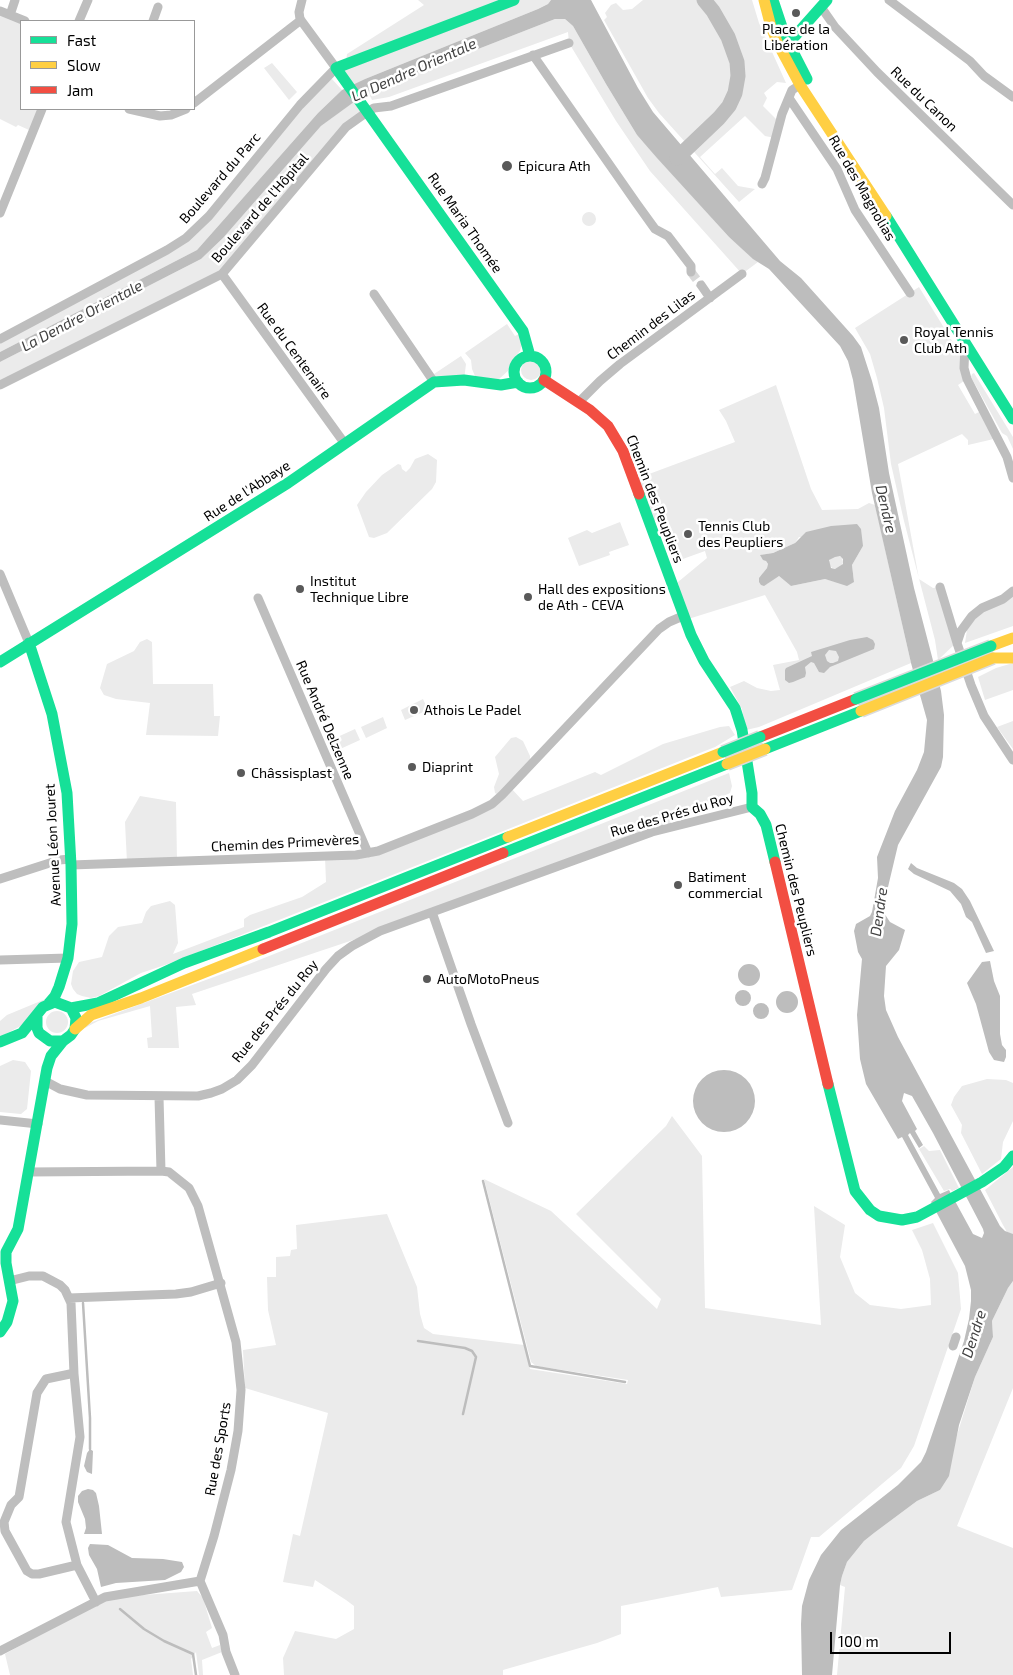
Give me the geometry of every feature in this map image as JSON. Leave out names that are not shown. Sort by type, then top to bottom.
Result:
[{"type":"main road","points":[[338,71],[514,0]]},
{"type":"main road","points":[[767,0],[813,90],[868,171],[1013,403]]},
{"type":"main road","points":[[767,0],[780,40],[782,44],[786,45],[824,4]]},
{"type":"main road","points":[[767,0],[771,27],[800,85],[860,174],[1013,419]]},
{"type":"main road","points":[[781,26],[788,30],[803,26]]},
{"type":"main road","name":"Rue Maria Thomée","points":[[338,71],[522,330],[530,356]]},
{"type":"main road","points":[[530,356],[543,363],[546,373],[544,380],[537,386],[532,387],[527,387],[518,382],[515,377],[515,368],[520,359],[530,356]]},
{"type":"main road","points":[[434,382],[464,380],[500,386],[518,382]]},
{"type":"main road","name":"Chemin des Peupliers","points":[[544,380],[579,402],[608,426],[622,448],[683,616],[699,653],[735,708],[742,730],[752,793],[752,807],[760,814],[766,825],[855,1191],[870,1210],[880,1216],[902,1220],[917,1217],[982,1182],[1004,1167],[1013,1156]]},
{"type":"main road","name":"Rue de l'Abbaye","points":[[0,662],[288,484],[434,382]]},
{"type":"main road","points":[[0,1042],[22,1032],[37,1017],[40,1010],[49,1003],[61,1002],[69,1006],[86,1006],[98,1003],[184,963],[990,646],[1011,641]]},
{"type":"main road","points":[[75,1029],[91,1015],[141,998],[993,658],[1011,641]]},
{"type":"main road","name":"Avenue Léon Jouret","points":[[29,643],[53,722],[67,793],[71,862],[72,924],[68,958],[64,975],[55,996],[49,1003]]},
{"type":"main road","points":[[993,658],[1013,658]]},
{"type":"main road","name":"Avenue Léon Jouret","points":[[64,975],[69,1006]]},
{"type":"main road","points":[[0,1332],[7,1322],[13,1301],[5,1281],[6,1252],[18,1229],[47,1068],[51,1056],[63,1041],[72,1035],[75,1029],[76,1018],[69,1006]]},
{"type":"main road","points":[[37,1017],[37,1028],[44,1038],[47,1068]]},
{"type":"main road","points":[[0,1050],[26,1040],[44,1038],[56,1042],[63,1041]]},
{"type":"street","points":[[10,15],[15,0]]},
{"type":"street","points":[[79,20],[88,0]]},
{"type":"street","points":[[302,0],[299,12],[301,20],[338,71]]},
{"type":"street","points":[[888,0],[970,61],[984,76],[1013,97]]},
{"type":"street","name":"Rue du Canon","points":[[824,4],[835,27],[877,72],[1013,205]]},
{"type":"street","points":[[152,20],[158,8]]},
{"type":"street","points":[[0,11],[22,20]]},
{"type":"street","points":[[195,102],[301,20]]},
{"type":"street","points":[[365,109],[385,108],[569,42]]},
{"type":"street","points":[[533,55],[655,229],[668,236],[690,266],[691,272]]},
{"type":"street","name":"Boulevard du Parc","points":[[0,339],[186,238],[209,216],[300,105],[338,71]]},
{"type":"street","points":[[762,184],[782,114],[792,90],[800,85]]},
{"type":"street","name":"Rue des Magnolias","points":[[789,98],[837,169],[855,210],[910,293]]},
{"type":"street","name":"Boulevard de l'Hôpital","points":[[0,385],[222,274],[346,127],[365,109]]},
{"type":"street","points":[[0,213],[42,110]]},
{"type":"street","points":[[133,110],[160,116],[171,115],[184,110]]},
{"type":"street","name":"Rue du Centenaire","points":[[222,274],[345,444]]},
{"type":"street","name":"Chemin des Lilas","points":[[579,402],[620,364],[742,274]]},
{"type":"street","points":[[701,285],[710,298]]},
{"type":"street","points":[[374,294],[434,382]]},
{"type":"street","points":[[964,340],[964,368],[967,379],[1007,457],[1013,478]]},
{"type":"street","name":"Avenue Léon Jouret","points":[[0,574],[29,643]]},
{"type":"street","points":[[940,587],[970,685],[984,716],[1013,760]]},
{"type":"street","points":[[957,643],[961,631],[972,616],[982,608],[1003,600],[1013,591]]},
{"type":"street","name":"Rue André Delzenne","points":[[258,598],[368,853]]},
{"type":"street","name":"Chemin des Primevères","points":[[0,879],[59,860],[71,862],[344,856],[368,853],[391,846],[472,814],[492,804],[659,629],[683,616]]},
{"type":"street","name":"Rue des Prés du Roy","points":[[45,1081],[60,1089],[87,1095],[198,1096],[222,1089],[237,1080],[252,1065],[321,975],[338,956],[380,931],[652,832],[752,807]]},
{"type":"street","points":[[432,912],[470,1024],[508,1123]]},
{"type":"street","points":[[0,960],[68,958]]},
{"type":"street","points":[[158,1097],[161,1170]]},
{"type":"street","points":[[0,1120],[38,1124]]},
{"type":"street","name":"Rue des Sports","points":[[28,1172],[161,1170],[169,1172],[182,1181],[194,1196],[221,1283],[236,1342],[241,1390],[238,1431],[231,1470],[200,1581]]},
{"type":"street","points":[[5,1281],[29,1276],[43,1276],[60,1285],[69,1298],[80,1437],[66,1522],[77,1565],[96,1602]]},
{"type":"street","points":[[69,1298],[176,1294],[221,1283]]},
{"type":"street","points":[[74,1374],[46,1379],[37,1393],[19,1497],[11,1505],[4,1522],[5,1531],[28,1571],[32,1574],[77,1565]]},
{"type":"street","points":[[0,1651],[105,1597],[200,1581],[223,1635],[226,1652],[235,1675]]},
{"type":"shaded area","points":[[418,0],[551,0],[548,4],[538,9],[365,79],[350,87],[336,69],[346,61],[347,54],[424,5]]},
{"type":"shaded area","points":[[643,0],[752,0],[759,23],[786,83],[777,82],[764,93],[767,98],[763,106],[779,122],[775,138],[765,136],[745,116],[700,157],[715,174],[722,168],[738,186],[755,189],[739,202],[659,113],[648,98],[604,20],[607,17],[605,13],[611,5],[616,3],[623,10],[632,9]]},
{"type":"shaded area","points":[[0,11],[20,21],[20,110],[41,110],[29,130],[18,125],[16,127],[0,119]]},
{"type":"shaded area","points":[[555,19],[565,19],[573,26],[637,135],[729,237],[758,262],[742,274],[650,171],[616,121],[569,43],[568,32],[389,97],[372,100],[368,92]]},
{"type":"shaded area","points":[[272,63],[297,92],[289,100],[264,68]]},
{"type":"shaded area","points":[[332,79],[342,90],[318,113],[197,250],[0,352],[0,342],[188,240],[302,107],[327,80]]},
{"type":"shaded area","points":[[357,99],[367,112],[353,122],[222,274],[0,385],[0,362],[201,259],[223,238],[321,126]]},
{"type":"shaded area","points":[[589,212],[594,214],[596,219],[594,224],[589,226],[584,224],[582,219],[584,214]]},
{"type":"shaded area","points":[[919,287],[965,362],[967,379],[958,385],[975,414],[983,410],[998,438],[968,445],[968,440],[962,434],[898,464],[919,578],[891,464],[884,408],[877,378],[870,354],[855,328]]},
{"type":"shaded area","points":[[507,324],[515,336],[519,334],[522,343],[520,351],[513,359],[510,369],[498,380],[475,376],[471,360],[465,353]]},
{"type":"shaded area","points":[[461,356],[466,364],[464,380],[431,376]]},
{"type":"shaded area","points":[[531,360],[538,363],[541,370],[538,377],[531,380],[524,377],[521,370],[524,363]]},
{"type":"shaded area","points":[[974,373],[1013,437],[1013,449],[971,377]]},
{"type":"shaded area","points":[[776,385],[811,489],[822,510],[858,509],[869,503],[875,505],[911,663],[759,727],[746,730],[742,709],[730,687],[744,681],[757,688],[771,691],[780,690],[773,665],[799,660],[797,652],[765,595],[685,620],[678,582],[707,558],[705,551],[680,560],[664,518],[649,523],[633,480],[735,442],[719,410]],"holes":[[[799,537],[863,546],[852,565],[854,582],[840,583],[825,579],[791,586],[779,576],[767,584],[763,573],[768,564],[761,555],[773,553],[795,543]]]},
{"type":"shaded area","points":[[428,454],[437,460],[436,482],[432,489],[387,533],[374,538],[369,537],[357,505],[366,492],[382,475],[398,464],[406,472],[415,459]]},
{"type":"shaded area","points":[[620,522],[629,545],[609,552],[610,555],[579,566],[568,538],[587,530],[592,533]]},
{"type":"shaded area","points":[[836,555],[841,557],[843,562],[841,567],[836,569],[831,567],[829,562],[831,557]]},
{"type":"shaded area","points":[[919,579],[933,588],[940,587],[956,643],[938,660],[935,640]]},
{"type":"shaded area","points":[[1013,595],[1013,626],[965,643],[967,630],[979,613]]},
{"type":"shaded area","points":[[147,639],[152,642],[153,684],[213,684],[214,716],[220,716],[218,736],[146,735],[150,703],[116,699],[104,695],[100,688],[107,664],[134,651],[140,642]]},
{"type":"shaded area","points":[[1013,663],[1013,690],[985,700],[978,677],[996,668]]},
{"type":"shaded area","name":"Athois Le Padel","points":[[423,699],[428,710],[405,720],[401,710]]},
{"type":"shaded area","name":"Athois Le Padel","points":[[383,717],[387,728],[366,738],[361,727]]},
{"type":"shaded area","points":[[1013,721],[1013,749],[997,727]]},
{"type":"shaded area","points":[[729,726],[735,735],[715,747],[168,964],[141,973],[99,996],[91,998],[77,994],[71,984],[73,971],[79,962],[102,957],[109,936],[118,927],[142,923],[146,912],[151,906],[170,901],[175,905],[178,943],[173,954],[244,927],[244,919],[250,915],[302,897],[326,882],[325,857],[356,855],[472,814],[499,795],[495,793],[494,787],[499,774],[495,757],[511,738],[516,737],[523,741],[530,756],[530,766],[510,787],[523,801],[595,772],[601,775],[663,744]]},
{"type":"shaded area","points":[[355,729],[360,740],[338,750],[333,739]]},
{"type":"shaded area","points":[[729,773],[732,786],[730,793],[652,832],[380,931],[192,994],[196,1005],[176,1007],[179,1048],[148,1048],[147,1038],[152,1037],[150,1006],[98,1021],[85,1028],[87,1024],[249,964]]},
{"type":"shaded area","points":[[140,796],[176,802],[177,861],[127,863],[125,822]]},
{"type":"shaded area","points":[[48,998],[30,1021],[0,1037],[0,1021],[7,1015]]},
{"type":"shaded area","points":[[57,1011],[67,1018],[68,1022],[61,1032],[57,1033],[47,1026],[46,1022],[53,1012]]},
{"type":"shaded area","points":[[13,1060],[25,1062],[31,1071],[27,1109],[21,1114],[0,1112],[0,1066]]},
{"type":"shaded area","points":[[987,1079],[1006,1080],[1013,1083],[1013,1121],[1003,1142],[1001,1159],[982,1174],[961,1133],[962,1125],[951,1105],[962,1086]]},
{"type":"shaded area","points":[[672,1116],[702,1156],[705,1308],[821,1325],[814,1206],[845,1225],[840,1257],[855,1293],[870,1305],[901,1309],[931,1305],[930,1279],[922,1250],[912,1230],[933,1223],[958,1273],[961,1309],[914,1446],[901,1468],[819,1537],[811,1537],[792,1590],[721,1597],[718,1587],[621,1606],[621,1634],[597,1643],[503,1670],[503,1675],[284,1675],[283,1658],[295,1631],[336,1639],[354,1629],[354,1606],[346,1600],[315,1580],[313,1587],[283,1582],[293,1534],[300,1536],[328,1413],[245,1388],[243,1350],[276,1345],[268,1310],[267,1277],[276,1277],[276,1257],[290,1256],[291,1250],[297,1249],[296,1225],[387,1214],[417,1287],[420,1314],[424,1328],[433,1334],[524,1345],[530,1369],[627,1384],[628,1380],[536,1366],[531,1362],[484,1179],[551,1211],[657,1309],[661,1299],[576,1214],[666,1126]]},
{"type":"shaded area","points":[[924,1146],[929,1151],[940,1150],[959,1188],[952,1191],[950,1189],[944,1191],[919,1149]]},
{"type":"shaded area","points":[[1013,1167],[1012,1234],[1007,1232],[985,1190]]},
{"type":"shaded area","points":[[1013,1281],[1013,1388],[957,1526],[1013,1548],[1013,1675],[837,1675],[845,1587],[840,1585],[847,1562],[864,1541],[874,1533],[917,1501],[940,1490],[975,1377],[993,1337],[992,1321]]},
{"type":"shaded area","points":[[197,1591],[203,1598],[212,1628],[206,1632],[212,1648],[220,1645],[222,1652],[202,1660],[203,1675],[199,1675],[196,1652],[191,1659],[193,1675],[10,1675],[5,1654],[105,1601],[117,1597]]},
{"type":"water","points":[[551,0],[591,0],[653,112],[780,261],[801,278],[861,347],[879,408],[889,473],[914,588],[941,691],[944,715],[941,767],[898,845],[883,908],[890,922],[905,930],[899,950],[886,966],[884,996],[886,1010],[898,1037],[1000,1226],[1005,1231],[1013,1234],[1013,1281],[992,1321],[993,1337],[975,1377],[959,1425],[949,1476],[940,1490],[917,1501],[864,1541],[847,1562],[840,1585],[832,1675],[802,1675],[802,1606],[809,1580],[821,1555],[841,1530],[898,1485],[921,1462],[964,1341],[971,1301],[971,1290],[965,1266],[931,1202],[935,1198],[902,1137],[898,1139],[866,1084],[860,1059],[857,1015],[862,959],[858,952],[854,931],[856,924],[870,916],[872,912],[878,878],[877,857],[895,811],[917,770],[924,752],[927,720],[911,663],[872,493],[853,380],[848,361],[840,346],[769,269],[753,259],[729,237],[657,158],[637,135],[573,26],[565,19],[555,19],[368,92],[321,126],[223,238],[201,259],[0,362],[0,352],[197,250],[318,113],[342,90],[548,4]],"holes":[[[904,1093],[912,1096],[983,1229],[982,1238],[973,1234],[949,1190],[940,1194],[908,1135],[910,1133],[919,1148],[923,1145],[902,1101]]]},
{"type":"water","points":[[857,524],[861,529],[863,546],[852,565],[854,582],[847,586],[825,579],[791,586],[779,576],[764,586],[761,585],[759,578],[768,564],[760,555],[773,553],[795,543],[806,532],[831,526]],"holes":[[[840,556],[843,559],[843,564],[835,569],[831,568],[829,560]]]},
{"type":"water","points":[[867,637],[873,640],[875,644],[874,649],[830,667],[824,673],[819,672],[814,663],[811,662],[805,667],[805,677],[789,683],[785,680],[786,668],[812,656],[811,652],[850,640]],"holes":[[[829,650],[836,651],[839,657],[838,661],[833,663],[827,661],[825,655]]]},
{"type":"water","points":[[911,863],[917,868],[954,883],[962,889],[970,901],[994,951],[986,953],[972,922],[966,917],[961,904],[950,891],[914,874],[908,869]]},
{"type":"water","points":[[990,961],[994,981],[1000,996],[1000,1034],[1002,1045],[1006,1050],[1004,1062],[994,1060],[989,1052],[976,1004],[967,983],[982,962]]},
{"type":"water","points":[[749,964],[757,967],[760,975],[757,983],[749,986],[741,983],[738,975],[741,967]]},
{"type":"water","points":[[743,990],[749,992],[751,998],[749,1004],[743,1006],[737,1004],[735,998],[737,992]]},
{"type":"water","points":[[787,991],[795,994],[798,1002],[795,1010],[787,1013],[779,1010],[776,1002],[779,994]]},
{"type":"water","points":[[761,1003],[767,1005],[769,1011],[767,1017],[761,1019],[755,1017],[753,1011],[755,1005]]},
{"type":"water","points":[[718,1070],[730,1070],[746,1079],[753,1089],[755,1101],[753,1113],[746,1123],[730,1132],[718,1132],[707,1127],[698,1118],[693,1107],[693,1095],[698,1084],[707,1075]]},
{"type":"water","points":[[90,1449],[93,1451],[92,1474],[87,1472],[84,1466]]},
{"type":"water","points":[[88,1489],[96,1493],[102,1534],[84,1534],[86,1528],[85,1519],[78,1502],[78,1496],[82,1491]]},
{"type":"water","points":[[90,1544],[108,1545],[132,1558],[182,1562],[184,1567],[181,1572],[165,1580],[116,1583],[101,1587],[97,1569],[89,1555],[88,1548]]},
{"type":"waterway","points":[[677,158],[729,106],[735,93],[738,76],[737,62],[728,37],[713,11],[704,0]]},
{"type":"waterway","points":[[483,1181],[530,1366],[625,1382]]},
{"type":"waterway","points":[[83,1303],[90,1449]]},
{"type":"waterway","points":[[418,1341],[465,1348],[472,1351],[476,1357],[463,1414]]},
{"type":"waterway","points":[[120,1609],[144,1629],[164,1641],[193,1654],[196,1675]]},
{"type":"tunnel","points":[[691,272],[701,285]]},
{"type":"traffic: fast","points":[[514,0],[336,68],[523,331],[530,356]]},
{"type":"traffic: fast","points":[[781,42],[786,45],[788,44],[827,0]]},
{"type":"traffic: fast","points":[[774,3],[785,36],[807,79]]},
{"type":"traffic: fast","points":[[886,216],[1013,419]]},
{"type":"traffic: fast","points":[[530,356],[541,361],[546,372],[541,383],[530,388],[519,383],[514,372],[519,361],[530,356]]},
{"type":"traffic: fast","points":[[0,662],[288,483],[434,382],[464,380],[501,385],[518,382]]},
{"type":"traffic: fast","points":[[639,494],[691,635],[704,661],[735,708],[742,730],[752,793],[752,807],[760,814],[766,825],[775,862]]},
{"type":"traffic: fast","points":[[29,643],[52,714],[67,793],[72,924],[68,958],[59,987],[49,1003]]},
{"type":"traffic: fast","points":[[856,699],[991,646]]},
{"type":"traffic: fast","points":[[765,749],[861,711]]},
{"type":"traffic: fast","points":[[723,752],[760,737]]},
{"type":"traffic: fast","points":[[503,853],[727,764]]},
{"type":"traffic: fast","points":[[71,1008],[98,1003],[184,963],[269,932],[508,837]]},
{"type":"traffic: fast","points":[[0,1042],[22,1033],[43,1007],[55,1002],[71,1008],[76,1018],[75,1029],[63,1041],[50,1041],[39,1033],[37,1017]]},
{"type":"traffic: fast","points":[[0,1332],[7,1322],[13,1301],[6,1263],[6,1252],[18,1229],[47,1068],[51,1056],[63,1041]]},
{"type":"traffic: fast","points":[[828,1084],[855,1191],[870,1210],[879,1216],[902,1220],[917,1217],[982,1182],[1004,1167],[1013,1156]]},
{"type":"traffic: slow","points":[[764,0],[771,27],[778,44],[800,85],[886,216]]},
{"type":"traffic: slow","points":[[991,646],[1013,638]]},
{"type":"traffic: slow","points":[[993,658],[1013,658]]},
{"type":"traffic: slow","points":[[861,711],[993,658]]},
{"type":"traffic: slow","points":[[727,764],[765,749]]},
{"type":"traffic: slow","points":[[508,837],[723,752]]},
{"type":"traffic: slow","points":[[75,1029],[91,1015],[141,998],[263,949]]},
{"type":"traffic: jam","points":[[544,380],[590,410],[608,426],[623,451],[639,494]]},
{"type":"traffic: jam","points":[[760,737],[856,699]]},
{"type":"traffic: jam","points":[[263,949],[503,853]]},
{"type":"traffic: jam","points":[[775,862],[828,1084]]},
{"type":"place","name":"Place de la Libération","points":[[796,13]]},
{"type":"place","name":"Epicura Ath","points":[[507,166]]},
{"type":"place","name":"Royal Tennis Club Ath","points":[[904,340]]},
{"type":"place","name":"Tennis Club des Peupliers","points":[[688,534]]},
{"type":"place","name":"Institut Technique Libre","points":[[300,589]]},
{"type":"place","name":"Hall des expositions de Ath - CEVA","points":[[528,597]]},
{"type":"place","name":"Athois Le Padel","points":[[414,710]]},
{"type":"place","name":"Diaprint","points":[[412,767]]},
{"type":"place","name":"Châssisplast","points":[[241,773]]},
{"type":"place","name":"Batiment commercial","points":[[678,885]]},
{"type":"place","name":"AutoMotoPneus","points":[[427,979]]},
{"type":"water label","name":"La Dendre Orientale","points":[[414,70]]},
{"type":"water label","name":"La Dendre Orientale","points":[[82,316]]},
{"type":"water label","name":"Dendre","points":[[886,509]]},
{"type":"water label","name":"Dendre","points":[[879,912]]},
{"type":"water label","name":"Dendre","points":[[974,1334]]}]
